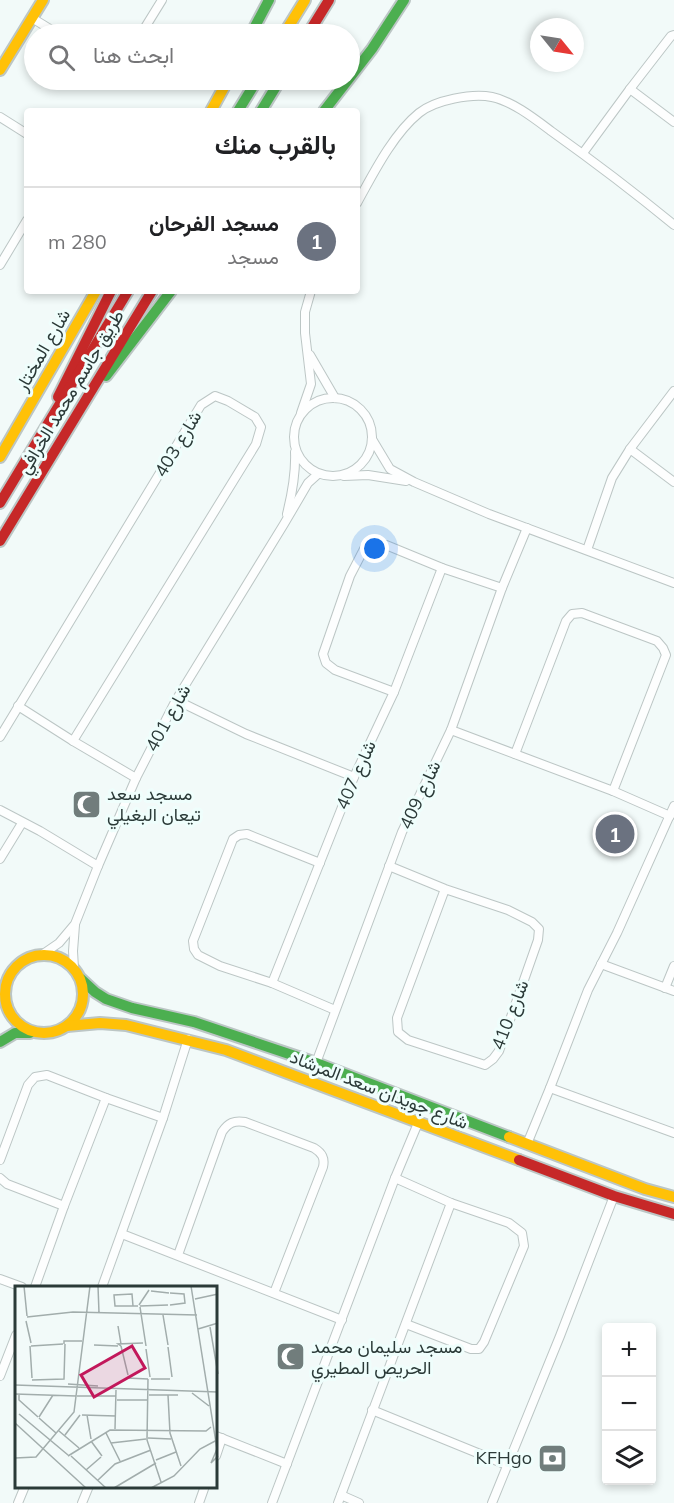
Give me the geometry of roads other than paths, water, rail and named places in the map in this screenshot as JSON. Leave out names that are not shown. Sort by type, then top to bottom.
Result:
[{"type":"main road","points":[[28,24],[43,0]]},
{"type":"main road","points":[[256,24],[269,0]]},
{"type":"main road","points":[[290,24],[305,0]]},
{"type":"main road","points":[[314,24],[329,0]]},
{"type":"main road","points":[[360,64],[404,0]]},
{"type":"main road","points":[[0,70],[24,31]]},
{"type":"main road","points":[[212,108],[222,90]]},
{"type":"main road","points":[[240,108],[251,90]]},
{"type":"main road","points":[[263,108],[274,90]]},
{"type":"main road","points":[[326,108],[340,90]]},
{"type":"main road","name":"شارع المختار","points":[[0,457],[94,294]]},
{"type":"main road","points":[[24,463],[109,294]]},
{"type":"main road","name":"طريق جاسم محمد الخرافي","points":[[0,503],[126,294]]},
{"type":"main road","name":"طريق جاسم محمد الخرافي","points":[[0,542],[150,294]]},
{"type":"main road","points":[[80,410],[169,294]]},
{"type":"main road","points":[[0,996],[13,970],[21,962],[44,954],[65,960],[74,968],[81,979],[84,992],[83,1005],[77,1017],[57,1032],[15,1033],[0,1042]]},
{"type":"main road","name":"شارع جويدان سعد المرشاد","points":[[81,979],[105,999],[117,1004],[194,1022],[316,1063],[645,1189],[674,1197]]},
{"type":"main road","points":[[7,981],[5,992],[9,1013],[16,1022],[34,1033]]},
{"type":"main road","name":"شارع جويدان سعد المرشاد","points":[[67,1026],[100,1023],[126,1025],[226,1050],[614,1196],[674,1214]]},
{"type":"street","points":[[147,24],[162,0]]},
{"type":"street","points":[[32,18],[42,24]]},
{"type":"street","points":[[583,153],[630,89],[674,35]]},
{"type":"street","points":[[630,89],[674,122]]},
{"type":"street","points":[[360,198],[381,160],[403,130],[420,112],[442,102],[468,95],[494,97],[520,109],[583,153],[674,225]]},
{"type":"street","points":[[0,117],[24,132]]},
{"type":"street","points":[[0,265],[24,225]]},
{"type":"street","points":[[310,294],[305,312],[311,384],[294,432],[295,448],[303,464],[318,474],[330,477],[368,475],[414,482]]},
{"type":"street","points":[[307,348],[335,398]]},
{"type":"street","name":"شارع 403","points":[[0,737],[201,405],[215,396],[228,400],[255,417],[261,428],[256,444],[73,741]]},
{"type":"street","points":[[587,550],[612,478],[630,449],[673,396]]},
{"type":"street","points":[[299,417],[309,406],[321,400],[335,398],[349,402],[362,411],[369,424],[372,439],[390,469],[459,502],[674,583]]},
{"type":"street","points":[[342,476],[358,468],[368,454],[372,439]]},
{"type":"street","name":"شارع 401","points":[[284,524],[295,474],[295,448]]},
{"type":"street","points":[[630,449],[674,482]]},
{"type":"street","name":"شارع 401","points":[[74,968],[75,924],[136,778],[176,700],[308,483],[318,474]]},
{"type":"street","name":"شارع 409","points":[[316,1063],[402,832],[451,730],[502,588],[527,528]]},
{"type":"street","points":[[394,692],[335,670],[326,663],[323,654],[350,576],[365,547],[375,544],[386,545],[442,568],[502,588]]},
{"type":"street","name":"شارع 407","points":[[272,983],[354,777],[394,692],[442,568]]},
{"type":"street","points":[[515,753],[566,621],[572,614],[582,613],[657,641],[666,655],[613,791]]},
{"type":"street","points":[[176,700],[246,734],[354,777]]},
{"type":"street","points":[[18,706],[136,778]]},
{"type":"street","points":[[451,730],[613,791],[670,816]]},
{"type":"street","points":[[527,1144],[588,990],[622,924],[674,806]]},
{"type":"street","points":[[0,810],[98,866]]},
{"type":"street","points":[[0,859],[22,823]]},
{"type":"street","points":[[320,862],[246,834],[239,835],[233,839],[193,941],[198,955],[220,966],[272,983],[335,1010]]},
{"type":"street","name":"شارع 410","points":[[389,866],[445,889],[508,910],[532,922],[539,929],[538,940],[499,1051],[485,1065],[408,1040],[398,1032],[397,1018],[445,889]]},
{"type":"street","name":"شارع 401","points":[[44,954],[59,943],[75,924]]},
{"type":"street","points":[[601,964],[674,991]]},
{"type":"street","points":[[665,988],[674,966]]},
{"type":"street","points":[[102,1286],[163,1118],[188,1039]]},
{"type":"street","points":[[0,1160],[28,1084],[35,1077],[47,1075],[163,1118]]},
{"type":"street","points":[[550,1088],[674,1133]]},
{"type":"street","points":[[35,1286],[106,1098]]},
{"type":"street","points":[[178,1256],[226,1126],[232,1122],[245,1122],[314,1148],[323,1156],[323,1167],[274,1293]]},
{"type":"street","points":[[272,1503],[418,1123]]},
{"type":"street","points":[[0,1178],[7,1184],[64,1206]]},
{"type":"street","points":[[395,1178],[451,1203],[509,1223],[522,1233],[524,1246],[479,1349],[471,1349],[406,1324]]},
{"type":"street","points":[[492,1503],[614,1196]]},
{"type":"street","points":[[359,1503],[340,1499],[451,1203]]},
{"type":"street","points":[[122,1234],[342,1320]]},
{"type":"street","points":[[0,1279],[19,1286]]},
{"type":"street","points":[[0,1376],[15,1338]]},
{"type":"street","points":[[372,1410],[507,1465]]},
{"type":"street","points":[[219,1437],[287,1464]]},
{"type":"street","points":[[18,1503],[24,1488]]},
{"type":"street","points":[[82,1503],[88,1488]]},
{"type":"street","points":[[199,1503],[204,1488]]},
{"type":"place","name":"مسجد سعد تيعان البغيلي","points":[[86,804]]},
{"type":"place","name":"مسجد الفرحان","points":[[615,834]]},
{"type":"place","name":"مسجد سليمان محمد الحريص المطيري","points":[[290,1357]]},
{"type":"place","name":"KFHgo","points":[[553,1458]]}]
